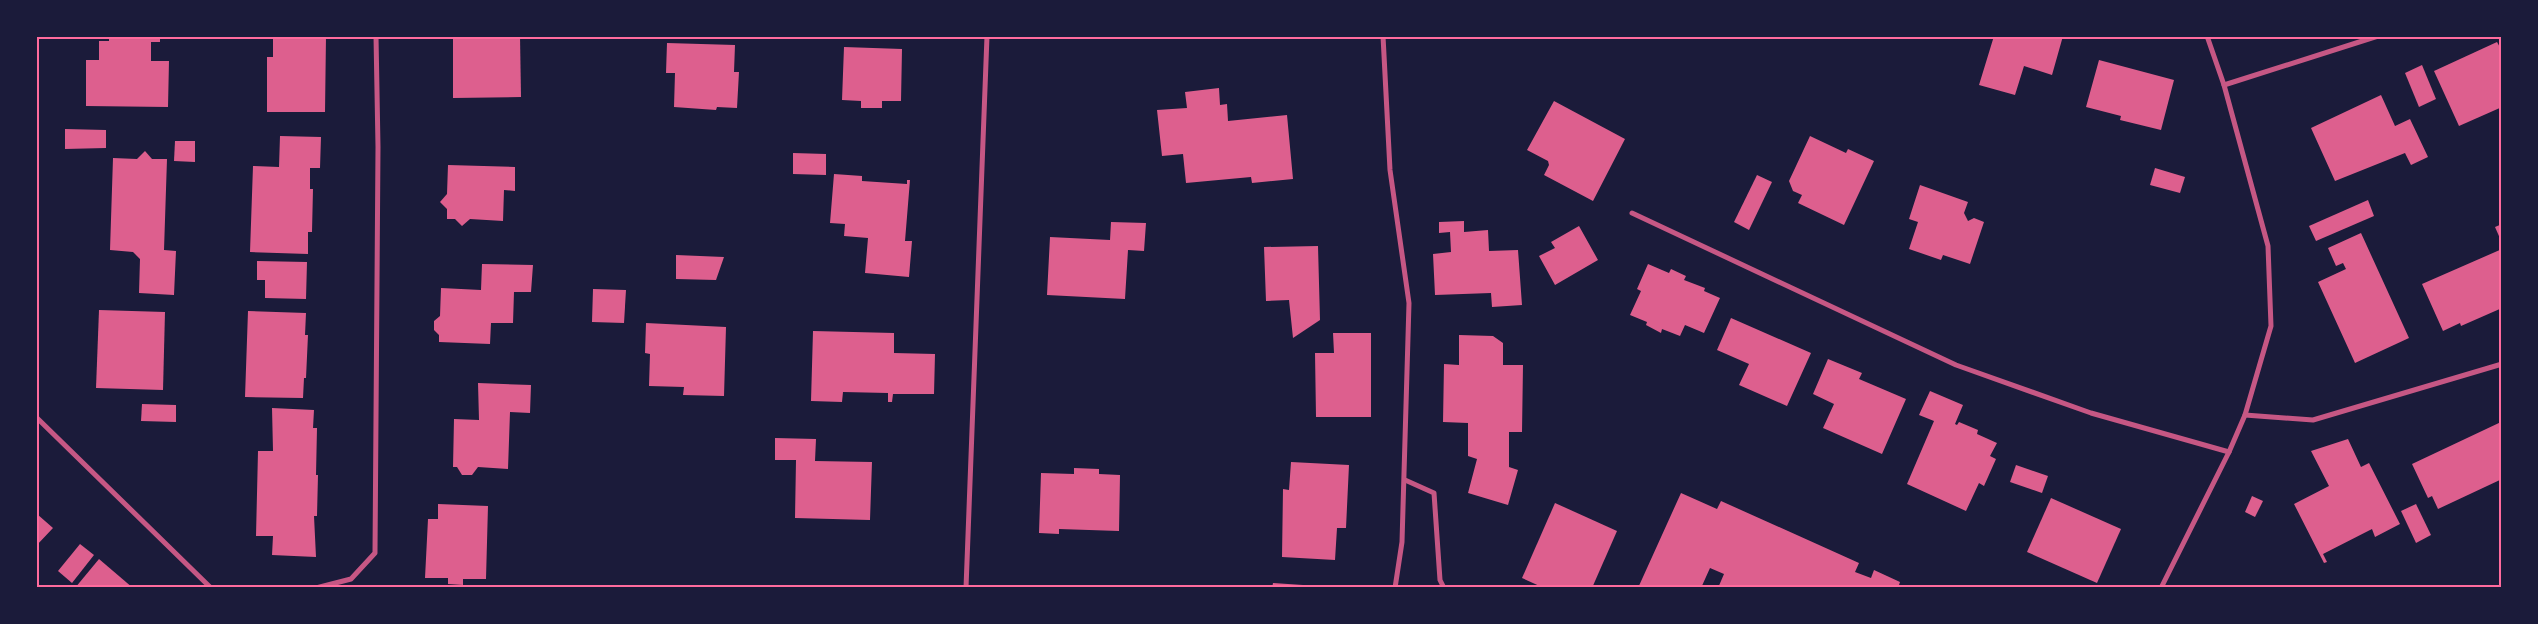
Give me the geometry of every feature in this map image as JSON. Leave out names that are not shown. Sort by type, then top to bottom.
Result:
[{"type":"street","points":[[316,588],[352,580],[375,553],[378,157],[376,36]]},
{"type":"street","points":[[966,588],[987,36]]},
{"type":"street","points":[[1383,36],[1390,170],[1409,303],[1402,542],[1395,588]]},
{"type":"street","points":[[2161,588],[2229,452],[2245,415],[2271,326],[2268,246],[2224,85],[2207,36]]},
{"type":"street","points":[[2224,85],[2378,36]]},
{"type":"street","points":[[1632,213],[1956,365],[2090,413],[2229,452]]},
{"type":"street","points":[[2245,415],[2313,420],[2502,364]]},
{"type":"street","points":[[36,417],[211,588]]},
{"type":"street","points":[[1404,480],[1434,493],[1440,580],[1444,588]]},
{"type":"building","points":[[109,36],[160,36],[160,42],[151,42],[151,61],[169,61],[168,107],[86,106],[86,60],[99,60],[99,41],[109,41]]},
{"type":"building","points":[[273,36],[326,36],[325,112],[267,112],[267,57],[273,57]]},
{"type":"building","points":[[453,36],[520,36],[521,97],[453,98]]},
{"type":"building","points":[[1994,36],[2063,36],[2052,75],[2024,66],[2015,95],[1979,85]]},
{"type":"building","points":[[2497,42],[2502,51],[2502,107],[2459,126],[2434,71]]},
{"type":"building","points":[[667,43],[735,45],[734,72],[739,72],[737,108],[717,107],[716,110],[674,107],[675,73],[666,73]]},
{"type":"building","points":[[844,47],[902,49],[901,101],[882,101],[882,108],[861,108],[861,101],[842,100]]},
{"type":"building","points":[[2099,60],[2174,80],[2161,130],[2120,120],[2121,116],[2086,107]]},
{"type":"building","points":[[2422,65],[2436,99],[2419,107],[2405,73]]},
{"type":"building","points":[[1219,88],[1220,105],[1227,104],[1228,121],[1287,115],[1293,179],[1252,183],[1251,177],[1186,183],[1183,154],[1162,156],[1157,110],[1187,108],[1185,92]]},
{"type":"building","points":[[2381,95],[2395,126],[2410,119],[2428,157],[2411,165],[2405,153],[2335,181],[2311,128]]},
{"type":"building","points":[[1554,101],[1625,139],[1593,201],[1544,175],[1549,165],[1548,161],[1527,150]]},
{"type":"building","points":[[65,129],[106,130],[106,148],[65,149]]},
{"type":"building","points":[[280,136],[321,137],[320,168],[310,168],[310,189],[313,189],[312,232],[308,232],[308,254],[250,252],[253,166],[279,167]]},
{"type":"building","points":[[1810,136],[1846,153],[1848,149],[1874,161],[1844,225],[1798,203],[1802,195],[1793,191],[1789,181]]},
{"type":"building","points":[[175,141],[195,141],[195,162],[174,161]]},
{"type":"building","points":[[145,151],[152,159],[167,159],[164,250],[176,251],[174,295],[139,293],[140,259],[133,252],[110,250],[113,158],[137,159]]},
{"type":"building","points":[[793,153],[826,154],[826,175],[793,174]]},
{"type":"building","points":[[448,165],[515,167],[515,191],[504,190],[503,221],[470,219],[462,226],[455,219],[447,219],[447,209],[440,202],[447,194]]},
{"type":"building","points":[[2155,168],[2185,177],[2180,193],[2150,185]]},
{"type":"building","points":[[834,174],[862,176],[862,181],[907,184],[907,180],[910,180],[905,241],[912,241],[909,277],[865,273],[868,238],[844,236],[845,224],[830,223]]},
{"type":"building","points":[[1757,175],[1772,182],[1749,230],[1734,222]]},
{"type":"building","points":[[1920,185],[1968,202],[1964,213],[1968,221],[1974,218],[1984,222],[1970,264],[1943,255],[1941,260],[1909,249],[1918,222],[1909,219]]},
{"type":"building","points":[[2368,200],[2374,216],[2316,241],[2309,226]]},
{"type":"building","points":[[1464,221],[1464,232],[1488,230],[1489,251],[1518,250],[1522,305],[1492,307],[1491,293],[1435,295],[1433,254],[1451,252],[1450,232],[1439,233],[1439,222]]},
{"type":"building","points":[[1111,222],[1146,223],[1144,251],[1128,250],[1125,299],[1047,295],[1050,237],[1110,240]]},
{"type":"building","points":[[2502,224],[2502,243],[2495,227]]},
{"type":"building","points":[[1579,226],[1598,260],[1555,285],[1539,256],[1555,248],[1551,242]]},
{"type":"building","points":[[2361,233],[2409,338],[2355,363],[2318,282],[2346,269],[2343,263],[2336,266],[2328,248]]},
{"type":"building","points":[[1318,246],[1320,320],[1293,338],[1289,300],[1266,301],[1264,247]]},
{"type":"building","points":[[2502,249],[2502,308],[2461,326],[2460,323],[2443,331],[2422,284]]},
{"type":"building","points":[[676,255],[724,257],[716,280],[676,279]]},
{"type":"building","points":[[257,261],[307,262],[306,299],[265,298],[265,280],[257,280]]},
{"type":"building","points":[[482,264],[533,265],[531,292],[514,292],[513,323],[491,323],[490,344],[439,342],[439,335],[434,330],[434,321],[440,316],[441,288],[481,290]]},
{"type":"building","points":[[1648,264],[1669,273],[1671,269],[1686,276],[1684,280],[1705,288],[1704,291],[1720,298],[1704,333],[1685,325],[1680,336],[1662,329],[1661,333],[1646,325],[1647,322],[1630,315],[1641,291],[1637,289]]},
{"type":"building","points":[[593,289],[626,290],[624,323],[592,322]]},
{"type":"building","points":[[99,310],[165,312],[163,390],[96,388]]},
{"type":"building","points":[[248,311],[306,313],[305,335],[308,335],[303,398],[245,397]]},
{"type":"building","points":[[1731,318],[1811,353],[1787,406],[1739,385],[1749,364],[1717,350]]},
{"type":"building","points":[[646,323],[726,327],[724,396],[683,395],[684,387],[649,386],[650,354],[645,353]]},
{"type":"building","points":[[813,331],[894,333],[894,353],[935,354],[934,394],[893,394],[892,402],[888,402],[888,393],[843,392],[842,402],[811,401]]},
{"type":"building","points":[[1333,333],[1371,333],[1371,417],[1316,417],[1315,353],[1334,353]]},
{"type":"building","points":[[1459,335],[1493,336],[1503,343],[1503,365],[1523,365],[1522,432],[1509,432],[1509,467],[1518,470],[1508,505],[1468,493],[1477,459],[1468,456],[1468,423],[1443,422],[1444,364],[1459,365]]},
{"type":"building","points":[[1828,359],[1862,373],[1859,379],[1906,399],[1882,454],[1823,428],[1834,404],[1813,394]]},
{"type":"building","points":[[478,383],[531,385],[530,413],[510,412],[508,469],[478,467],[472,475],[462,475],[457,467],[453,467],[454,419],[479,420]]},
{"type":"building","points":[[1930,391],[1963,405],[1955,424],[1957,425],[1959,422],[1978,430],[1977,434],[1997,443],[1990,456],[1996,459],[1984,486],[1979,483],[1966,511],[1907,484],[1934,421],[1919,415]]},
{"type":"building","points":[[142,404],[176,405],[176,422],[141,421]]},
{"type":"building","points":[[272,408],[314,410],[313,428],[317,428],[316,475],[318,475],[317,516],[314,516],[316,557],[272,555],[273,536],[256,536],[258,451],[273,451]]},
{"type":"building","points":[[2501,422],[2502,479],[2438,509],[2432,496],[2428,498],[2412,464]]},
{"type":"building","points":[[775,438],[816,439],[815,461],[872,462],[870,520],[795,518],[796,460],[775,460]]},
{"type":"building","points":[[2348,439],[2361,467],[2369,463],[2400,524],[2375,537],[2372,529],[2323,554],[2327,562],[2324,563],[2294,504],[2329,486],[2311,451]]},
{"type":"building","points":[[1291,462],[1349,465],[1346,528],[1337,528],[1335,560],[1282,557],[1283,489],[1289,490]]},
{"type":"building","points":[[2016,465],[2048,476],[2042,493],[2010,482]]},
{"type":"building","points":[[1074,468],[1099,469],[1099,474],[1120,475],[1119,531],[1059,529],[1059,534],[1039,533],[1041,473],[1074,474]]},
{"type":"building","points":[[1681,493],[1717,509],[1721,501],[1859,563],[1855,572],[1871,578],[1874,570],[1900,582],[1898,588],[1718,588],[1724,574],[1710,568],[1701,588],[1638,588]]},
{"type":"building","points":[[2252,496],[2263,501],[2255,517],[2245,512]]},
{"type":"building","points":[[2051,498],[2121,529],[2097,583],[2027,552]]},
{"type":"building","points":[[1555,503],[1617,531],[1592,588],[1544,588],[1522,578]]},
{"type":"building","points":[[438,504],[488,506],[486,579],[463,579],[463,585],[448,584],[448,578],[425,578],[428,519],[438,519]]},
{"type":"building","points":[[2416,504],[2431,535],[2416,543],[2401,511]]},
{"type":"building","points":[[36,509],[39,512],[37,514],[53,528],[36,546]]},
{"type":"building","points":[[80,544],[94,555],[72,583],[58,571]]},
{"type":"building","points":[[99,559],[133,588],[75,588]]},
{"type":"building","points":[[1273,583],[1318,586],[1318,588],[1272,588]]}]
